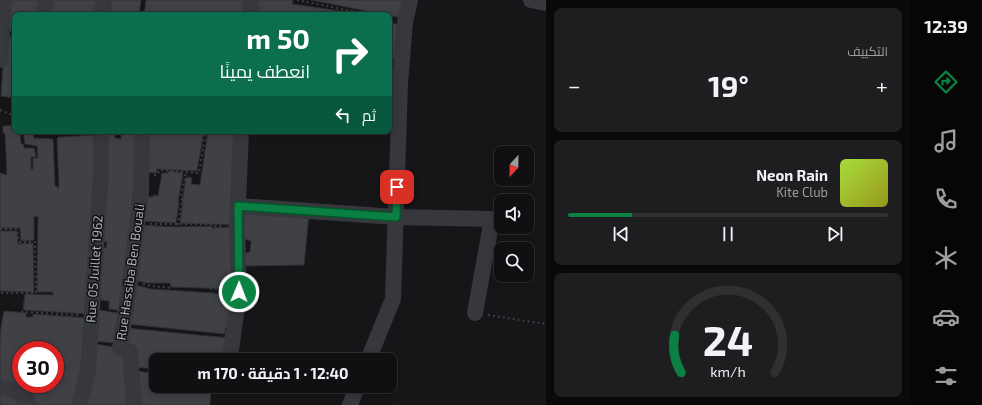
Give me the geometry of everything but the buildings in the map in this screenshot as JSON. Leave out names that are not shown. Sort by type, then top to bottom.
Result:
[{"type":"street","points":[[0,60],[9,33],[1,27],[5,0]]},
{"type":"street","points":[[44,12],[46,0]]},
{"type":"street","points":[[102,12],[104,0]]},
{"type":"street","points":[[250,12],[252,0]]},
{"type":"street","points":[[371,353],[393,299],[400,82],[405,22],[410,0]]},
{"type":"street","points":[[531,0],[546,3]]},
{"type":"street","name":"Rue 05 Juillet 1962","points":[[79,405],[88,370],[101,173],[101,134]]},
{"type":"street","name":"Rue Hassiba Ben Bouali","points":[[134,405],[130,352],[120,348],[137,224],[141,177],[142,134]]},
{"type":"street","points":[[231,350],[239,292],[237,226],[241,134]]},
{"type":"street","points":[[238,206],[396,217],[492,219],[475,313]]},
{"type":"street","points":[[0,387],[17,392],[28,402],[28,405]]},
{"type":"street","points":[[350,405],[354,393]]},
{"type":"path","points":[[297,0],[357,12]]},
{"type":"path","points":[[0,110],[12,115]]},
{"type":"path","points":[[141,177],[157,175],[160,170],[200,173],[206,134]]},
{"type":"path","points":[[178,225],[182,200],[181,196],[186,171]]},
{"type":"path","points":[[137,224],[237,226]]},
{"type":"path","points":[[0,229],[18,229],[19,242],[35,242],[36,293],[0,293]]},
{"type":"path","points":[[130,281],[151,286],[172,288]]},
{"type":"path","points":[[21,312],[91,316]]},
{"type":"path","points":[[475,313],[546,324]]},
{"type":"route","points":[[239,292],[237,226],[238,206],[396,217],[397,187]]}]
